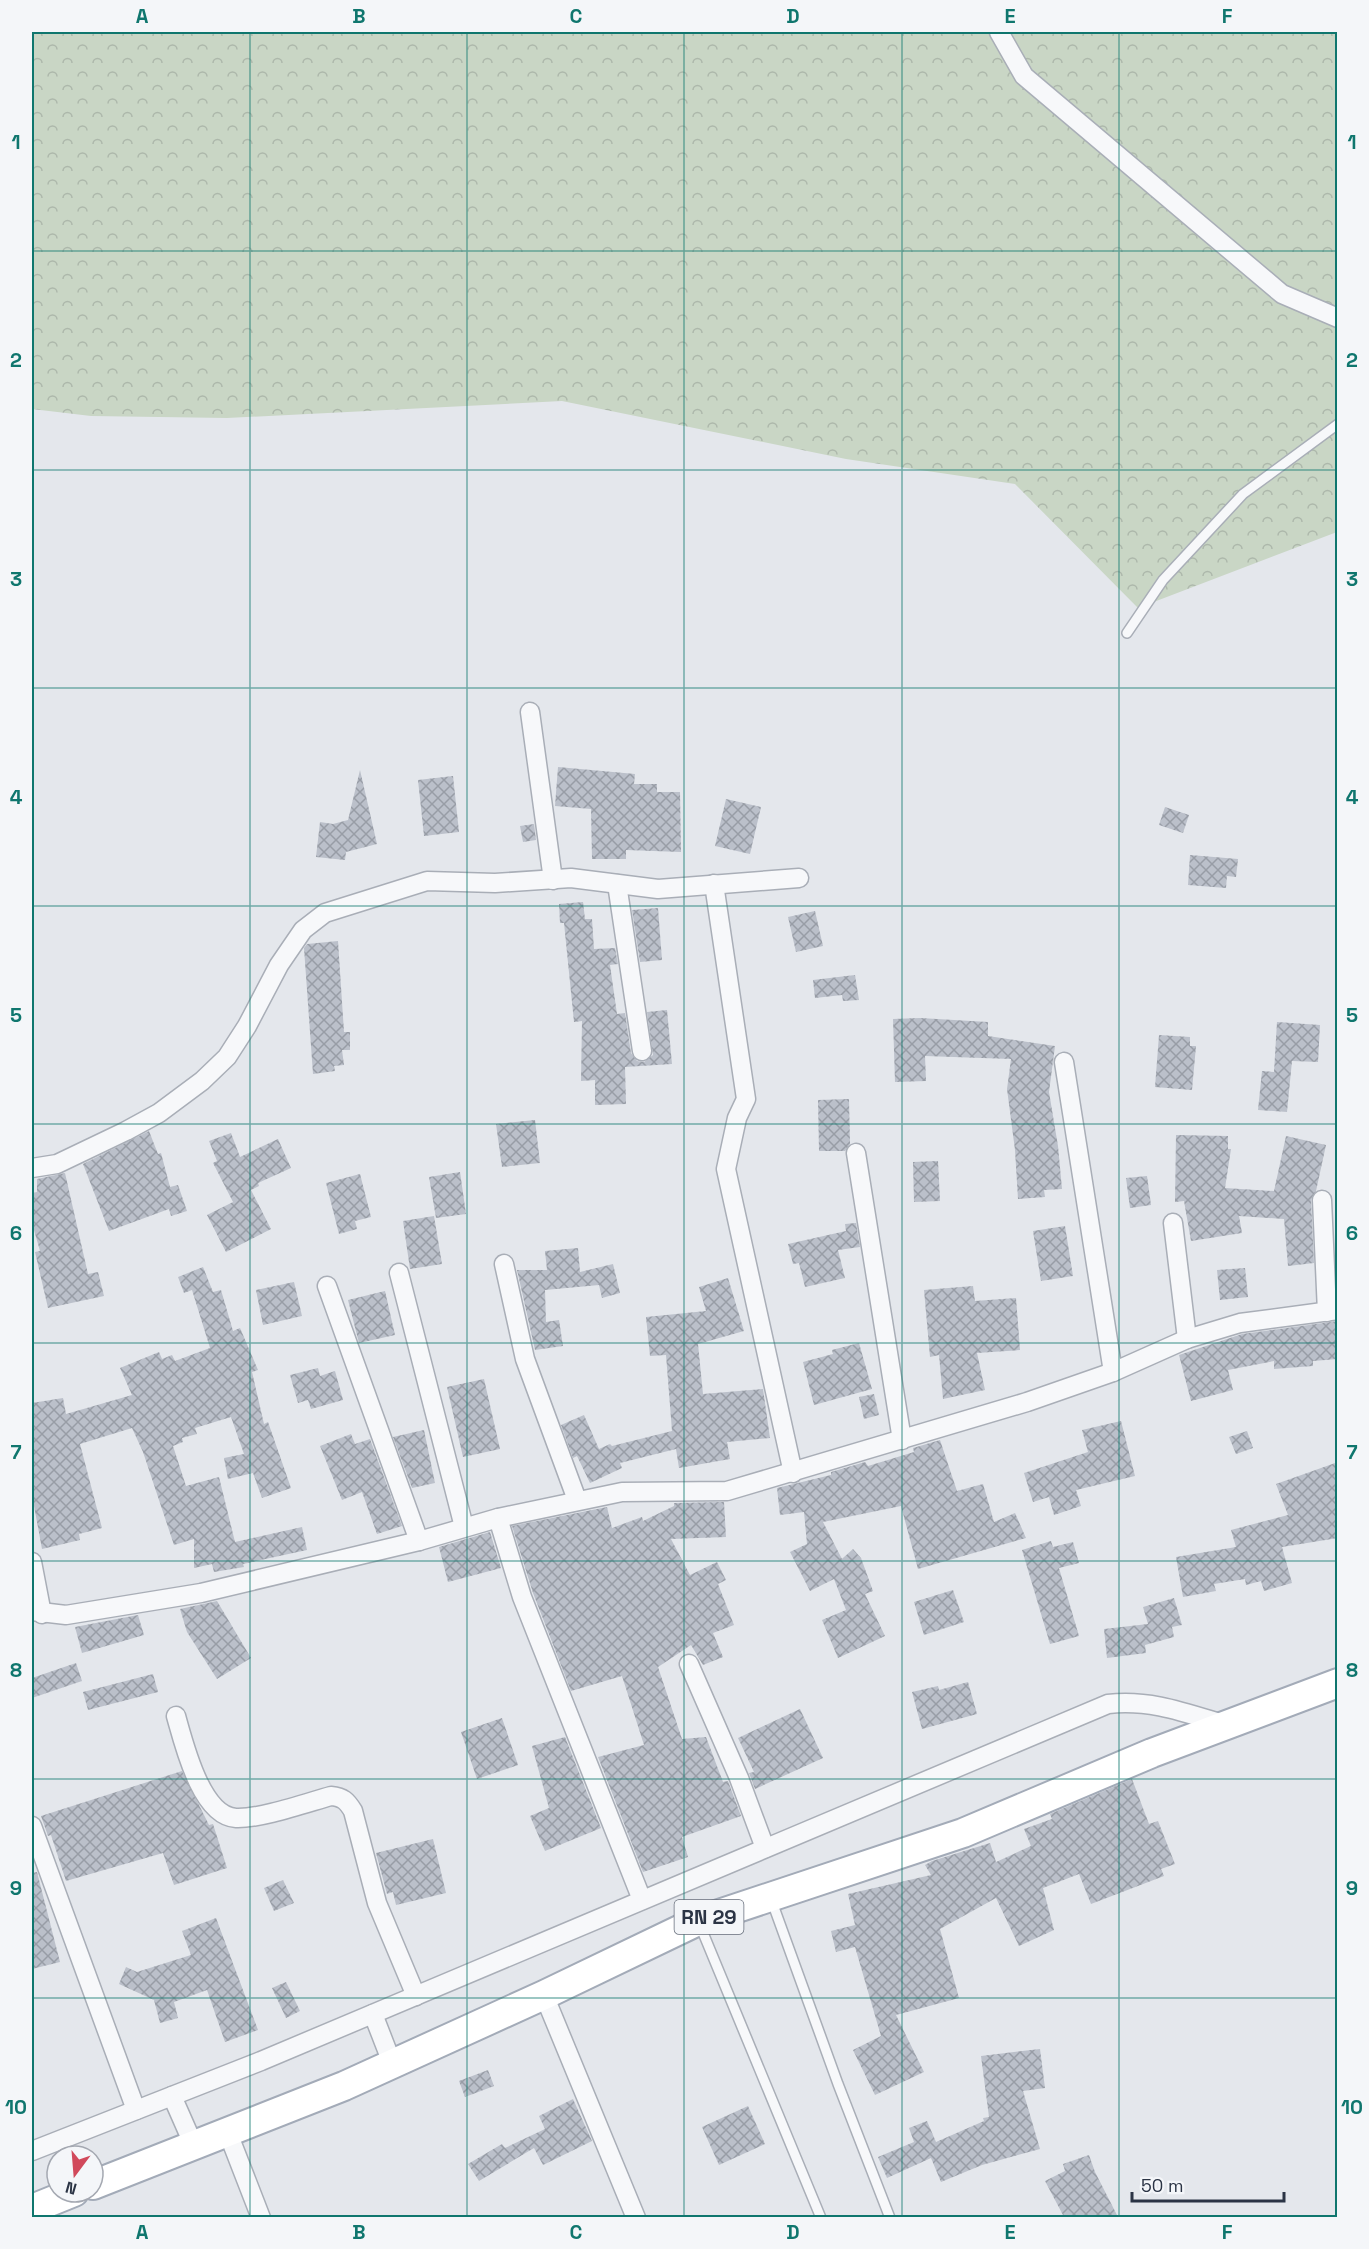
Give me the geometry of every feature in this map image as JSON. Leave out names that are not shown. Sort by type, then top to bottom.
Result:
[{"type":"main road","name":"RN 29","points":[[105,2179],[344,2086],[544,1995],[698,1921],[963,1833],[1152,1752],[1338,1683]]},
{"type":"street","points":[[999,32],[1024,76],[1033,84],[1282,294],[1338,318]]},
{"type":"street","points":[[530,712],[554,880]]},
{"type":"street","points":[[32,1168],[57,1164],[126,1131],[159,1113],[202,1081],[227,1057],[247,1026],[279,965],[303,930],[325,913],[427,881],[495,883],[571,878],[658,889],[799,878]]},
{"type":"street","points":[[616,884],[642,1050]]},
{"type":"street","points":[[714,884],[746,1099],[737,1118],[726,1168],[793,1473]]},
{"type":"street","points":[[1064,1062],[1113,1372]]},
{"type":"street","points":[[856,1153],[902,1440]]},
{"type":"street","points":[[32,1562],[37,1612],[66,1615],[201,1593],[578,1500],[622,1492],[727,1491],[793,1473],[1027,1402],[1113,1372],[1187,1339],[1240,1323],[1332,1311],[1322,1200]]},
{"type":"street","points":[[1173,1224],[1187,1339]]},
{"type":"street","points":[[504,1264],[525,1359],[578,1500]]},
{"type":"street","points":[[399,1273],[464,1527]]},
{"type":"street","points":[[327,1286],[419,1541]]},
{"type":"street","points":[[498,1518],[522,1597],[642,1900]]},
{"type":"street","points":[[689,1664],[739,1778],[765,1848]]},
{"type":"street","points":[[32,2151],[373,2014],[1108,1704],[1133,1701],[1158,1705],[1226,1725]]},
{"type":"street","points":[[176,1716],[191,1767],[209,1800],[221,1813],[236,1818],[256,1815],[330,1796],[340,1797],[347,1802],[352,1811],[377,1903],[416,1996]]},
{"type":"street","points":[[32,1826],[136,2110]]},
{"type":"street","points":[[544,1995],[636,2217]]},
{"type":"street","points":[[373,2014],[392,2063]]},
{"type":"street","points":[[172,2096],[194,2146]]},
{"type":"street","points":[[228,2133],[261,2217]]},
{"type":"lane","points":[[1127,633],[1163,580],[1243,494],[1338,424]]},
{"type":"lane","points":[[770,1897],[838,2084],[890,2217]]},
{"type":"lane","points":[[698,1921],[821,2217]]},
{"type":"green space","points":[[32,32],[1337,32],[1337,532],[1138,608],[1015,484],[846,459],[562,401],[227,418],[91,416],[32,409]]},
{"type":"building","points":[[558,767],[635,774],[634,784],[657,784],[657,792],[680,792],[681,852],[626,850],[626,859],[592,859],[591,809],[555,806]]},
{"type":"building","points":[[360,770],[377,844],[346,852],[345,860],[316,857],[320,822],[333,824],[348,820]]},
{"type":"building","points":[[453,776],[459,832],[424,836],[418,780]]},
{"type":"building","points":[[726,799],[761,807],[750,854],[715,846]]},
{"type":"building","points":[[1165,807],[1189,815],[1183,833],[1159,825]]},
{"type":"building","points":[[534,824],[536,840],[523,842],[520,826]]},
{"type":"building","points":[[1190,855],[1238,859],[1236,877],[1227,876],[1226,888],[1188,885]]},
{"type":"building","points":[[583,902],[585,919],[592,919],[594,949],[615,948],[618,964],[610,965],[617,1014],[625,1013],[631,1053],[637,1061],[644,1062],[653,1055],[647,1012],[667,1010],[672,1064],[625,1067],[626,1104],[595,1105],[595,1080],[581,1081],[582,1021],[574,1022],[564,923],[560,923],[559,904]]},
{"type":"building","points":[[658,908],[662,960],[640,962],[632,910]]},
{"type":"building","points":[[815,911],[823,946],[796,952],[788,917]]},
{"type":"building","points":[[338,941],[344,1032],[350,1032],[350,1050],[342,1050],[344,1065],[334,1066],[335,1071],[313,1074],[304,948],[307,944]]},
{"type":"building","points":[[855,975],[859,1000],[843,1001],[842,995],[815,998],[813,980]]},
{"type":"building","points":[[920,1018],[988,1022],[988,1036],[1055,1046],[1049,1092],[1062,1189],[1044,1190],[1045,1197],[1018,1199],[1015,1150],[1007,1089],[1011,1059],[925,1056],[926,1081],[895,1082],[893,1019]]},
{"type":"building","points":[[1277,1022],[1320,1025],[1318,1062],[1292,1061],[1287,1112],[1258,1110],[1262,1071],[1274,1072]]},
{"type":"building","points":[[1159,1035],[1190,1037],[1190,1046],[1196,1046],[1192,1090],[1155,1087]]},
{"type":"building","points":[[849,1099],[850,1144],[845,1151],[819,1151],[818,1100]]},
{"type":"building","points":[[535,1120],[540,1163],[502,1167],[496,1124]]},
{"type":"building","points":[[149,1131],[158,1154],[161,1153],[170,1187],[178,1185],[187,1211],[171,1216],[169,1209],[109,1231],[83,1164]]},
{"type":"building","points":[[231,1133],[240,1157],[278,1139],[291,1168],[258,1183],[259,1186],[251,1190],[271,1229],[226,1252],[207,1215],[233,1202],[213,1163],[217,1161],[209,1141]]},
{"type":"building","points":[[1176,1135],[1228,1136],[1228,1149],[1231,1149],[1225,1188],[1274,1191],[1286,1136],[1326,1145],[1316,1191],[1311,1200],[1314,1263],[1288,1266],[1284,1219],[1239,1216],[1242,1233],[1191,1241],[1184,1201],[1175,1202]]},
{"type":"building","points":[[938,1161],[940,1201],[914,1202],[913,1162]]},
{"type":"building","points":[[460,1172],[466,1214],[436,1218],[429,1177]]},
{"type":"building","points":[[65,1173],[88,1274],[98,1272],[104,1296],[48,1308],[35,1252],[40,1251],[32,1223],[32,1193],[37,1192],[37,1179]]},
{"type":"building","points":[[360,1174],[371,1217],[355,1221],[357,1229],[339,1234],[326,1183]]},
{"type":"building","points":[[1147,1176],[1151,1205],[1130,1208],[1126,1178]]},
{"type":"building","points":[[434,1216],[442,1264],[410,1269],[403,1221]]},
{"type":"building","points":[[856,1223],[860,1247],[838,1250],[845,1278],[805,1287],[799,1263],[793,1264],[788,1244],[846,1231],[845,1224]]},
{"type":"building","points":[[1065,1226],[1073,1276],[1041,1281],[1033,1231]]},
{"type":"building","points":[[578,1248],[580,1272],[613,1264],[620,1293],[602,1298],[599,1285],[545,1290],[546,1322],[559,1320],[563,1346],[535,1350],[517,1270],[547,1270],[545,1251]]},
{"type":"building","points":[[203,1267],[213,1292],[221,1290],[233,1331],[240,1328],[258,1370],[252,1372],[264,1424],[268,1422],[291,1488],[262,1498],[253,1473],[228,1479],[224,1458],[244,1454],[231,1417],[195,1428],[197,1434],[182,1438],[183,1442],[173,1446],[186,1486],[219,1477],[235,1542],[302,1527],[307,1550],[243,1564],[244,1567],[214,1572],[212,1564],[194,1568],[194,1539],[174,1545],[143,1452],[132,1428],[80,1444],[102,1528],[79,1534],[80,1540],[42,1549],[32,1495],[32,1403],[63,1398],[66,1414],[132,1395],[120,1368],[159,1352],[162,1359],[172,1355],[175,1361],[210,1348],[192,1290],[184,1293],[178,1277]]},
{"type":"building","points":[[1245,1268],[1248,1297],[1220,1300],[1217,1270]]},
{"type":"building","points":[[728,1278],[744,1331],[698,1344],[703,1394],[763,1389],[770,1438],[727,1442],[730,1459],[679,1468],[676,1449],[620,1463],[622,1468],[590,1483],[577,1456],[573,1458],[561,1425],[584,1415],[599,1449],[610,1444],[612,1446],[672,1431],[666,1355],[650,1356],[646,1317],[706,1311],[699,1287]]},
{"type":"building","points":[[294,1282],[302,1316],[263,1325],[256,1290]]},
{"type":"building","points":[[973,1286],[975,1301],[1016,1298],[1020,1350],[977,1353],[985,1390],[943,1399],[939,1355],[930,1357],[924,1290]]},
{"type":"building","points":[[385,1291],[395,1335],[359,1343],[348,1300]]},
{"type":"building","points":[[1338,1321],[1338,1359],[1313,1361],[1313,1366],[1274,1369],[1274,1361],[1228,1370],[1233,1390],[1191,1401],[1179,1355],[1242,1334]]},
{"type":"building","points":[[859,1343],[872,1389],[814,1405],[803,1362],[833,1354],[832,1350]]},
{"type":"building","points":[[318,1368],[320,1376],[335,1371],[343,1400],[311,1409],[308,1400],[298,1403],[290,1375]]},
{"type":"building","points":[[484,1379],[500,1449],[463,1457],[447,1387]]},
{"type":"building","points":[[874,1394],[879,1415],[864,1419],[859,1397]]},
{"type":"building","points":[[1121,1421],[1135,1476],[1076,1490],[1081,1506],[1054,1515],[1049,1497],[1033,1502],[1024,1473],[1088,1452],[1082,1430]]},
{"type":"building","points":[[424,1430],[435,1483],[412,1488],[393,1437]]},
{"type":"building","points":[[1247,1431],[1253,1448],[1236,1454],[1229,1437]]},
{"type":"building","points":[[351,1434],[355,1444],[370,1439],[402,1526],[377,1534],[362,1492],[342,1500],[320,1446]]},
{"type":"building","points":[[940,1440],[957,1491],[983,1484],[994,1522],[1015,1513],[1026,1538],[918,1569],[901,1506],[823,1522],[842,1559],[853,1549],[861,1558],[873,1591],[865,1594],[885,1636],[838,1658],[822,1620],[846,1610],[834,1579],[810,1591],[790,1552],[807,1544],[804,1512],[780,1515],[777,1488],[831,1475],[831,1472],[865,1462],[868,1466],[914,1452],[913,1448]]},
{"type":"building","points":[[1338,1462],[1338,1538],[1282,1547],[1292,1583],[1264,1591],[1261,1581],[1246,1585],[1245,1579],[1214,1584],[1216,1591],[1183,1597],[1176,1557],[1236,1547],[1231,1530],[1288,1515],[1276,1484]]},
{"type":"building","points":[[724,1502],[726,1537],[671,1539],[690,1575],[717,1562],[726,1580],[718,1584],[734,1625],[713,1633],[723,1657],[703,1665],[691,1645],[658,1667],[682,1739],[706,1737],[723,1782],[728,1781],[741,1816],[682,1837],[688,1857],[643,1872],[598,1757],[644,1745],[622,1676],[571,1691],[533,1593],[512,1526],[607,1507],[612,1528],[642,1517],[643,1521],[674,1506],[674,1503]]},
{"type":"building","points":[[490,1532],[501,1568],[448,1582],[439,1547]]},
{"type":"building","points":[[1051,1541],[1053,1547],[1073,1542],[1079,1563],[1059,1568],[1079,1636],[1050,1644],[1022,1550]]},
{"type":"building","points":[[953,1590],[964,1622],[924,1635],[914,1602]]},
{"type":"building","points":[[1174,1598],[1182,1625],[1172,1627],[1174,1637],[1145,1645],[1146,1653],[1107,1658],[1104,1629],[1148,1624],[1143,1607]]},
{"type":"building","points":[[217,1601],[251,1658],[217,1679],[187,1632],[180,1609]]},
{"type":"building","points":[[138,1615],[144,1635],[82,1653],[75,1627]]},
{"type":"building","points":[[76,1663],[82,1681],[32,1698],[32,1678]]},
{"type":"building","points":[[153,1674],[158,1692],[88,1710],[83,1692]]},
{"type":"building","points":[[968,1682],[977,1714],[922,1729],[912,1692],[938,1686],[939,1690]]},
{"type":"building","points":[[800,1709],[823,1758],[755,1789],[749,1773],[754,1772],[738,1738]]},
{"type":"building","points":[[502,1718],[518,1765],[477,1779],[461,1732]]},
{"type":"building","points":[[565,1737],[601,1828],[545,1851],[530,1816],[549,1808],[532,1746]]},
{"type":"building","points":[[182,1771],[209,1825],[213,1824],[227,1868],[174,1885],[163,1853],[66,1881],[51,1835],[48,1836],[41,1816]]},
{"type":"building","points":[[1132,1779],[1149,1824],[1158,1821],[1175,1864],[1161,1869],[1164,1876],[1091,1904],[1079,1874],[1043,1888],[1054,1930],[1019,1946],[996,1898],[940,1929],[959,1998],[896,2015],[924,2072],[875,2095],[853,2050],[881,2036],[855,1947],[836,1952],[831,1931],[855,1925],[848,1894],[931,1875],[925,1865],[932,1861],[990,1843],[996,1862],[1031,1846],[1024,1829],[1052,1819],[1050,1814]]},
{"type":"building","points":[[433,1839],[446,1893],[396,1905],[393,1892],[387,1894],[376,1853]]},
{"type":"building","points":[[37,1872],[60,1962],[32,1969],[32,1873]]},
{"type":"building","points":[[283,1880],[294,1903],[274,1911],[264,1888]]},
{"type":"building","points":[[216,1918],[258,2030],[225,2042],[207,1990],[174,2002],[178,2018],[160,2023],[154,2000],[119,1984],[126,1967],[137,1972],[191,1955],[182,1931]]},
{"type":"building","points":[[286,1982],[300,2011],[286,2018],[272,1988]]},
{"type":"building","points":[[1040,2049],[1045,2088],[1023,2091],[1040,2149],[982,2165],[941,2182],[931,2158],[887,2178],[878,2157],[914,2142],[909,2128],[927,2121],[936,2142],[989,2117],[981,2056]]},
{"type":"building","points":[[488,2070],[494,2086],[465,2097],[459,2081]]},
{"type":"building","points":[[573,2099],[592,2141],[543,2165],[534,2148],[479,2181],[468,2164],[502,2144],[505,2148],[545,2129],[539,2116]]},
{"type":"building","points":[[748,2106],[765,2144],[719,2165],[702,2127]]},
{"type":"building","points":[[1089,2155],[1118,2217],[1064,2217],[1045,2181],[1065,2171],[1063,2164]]}]
